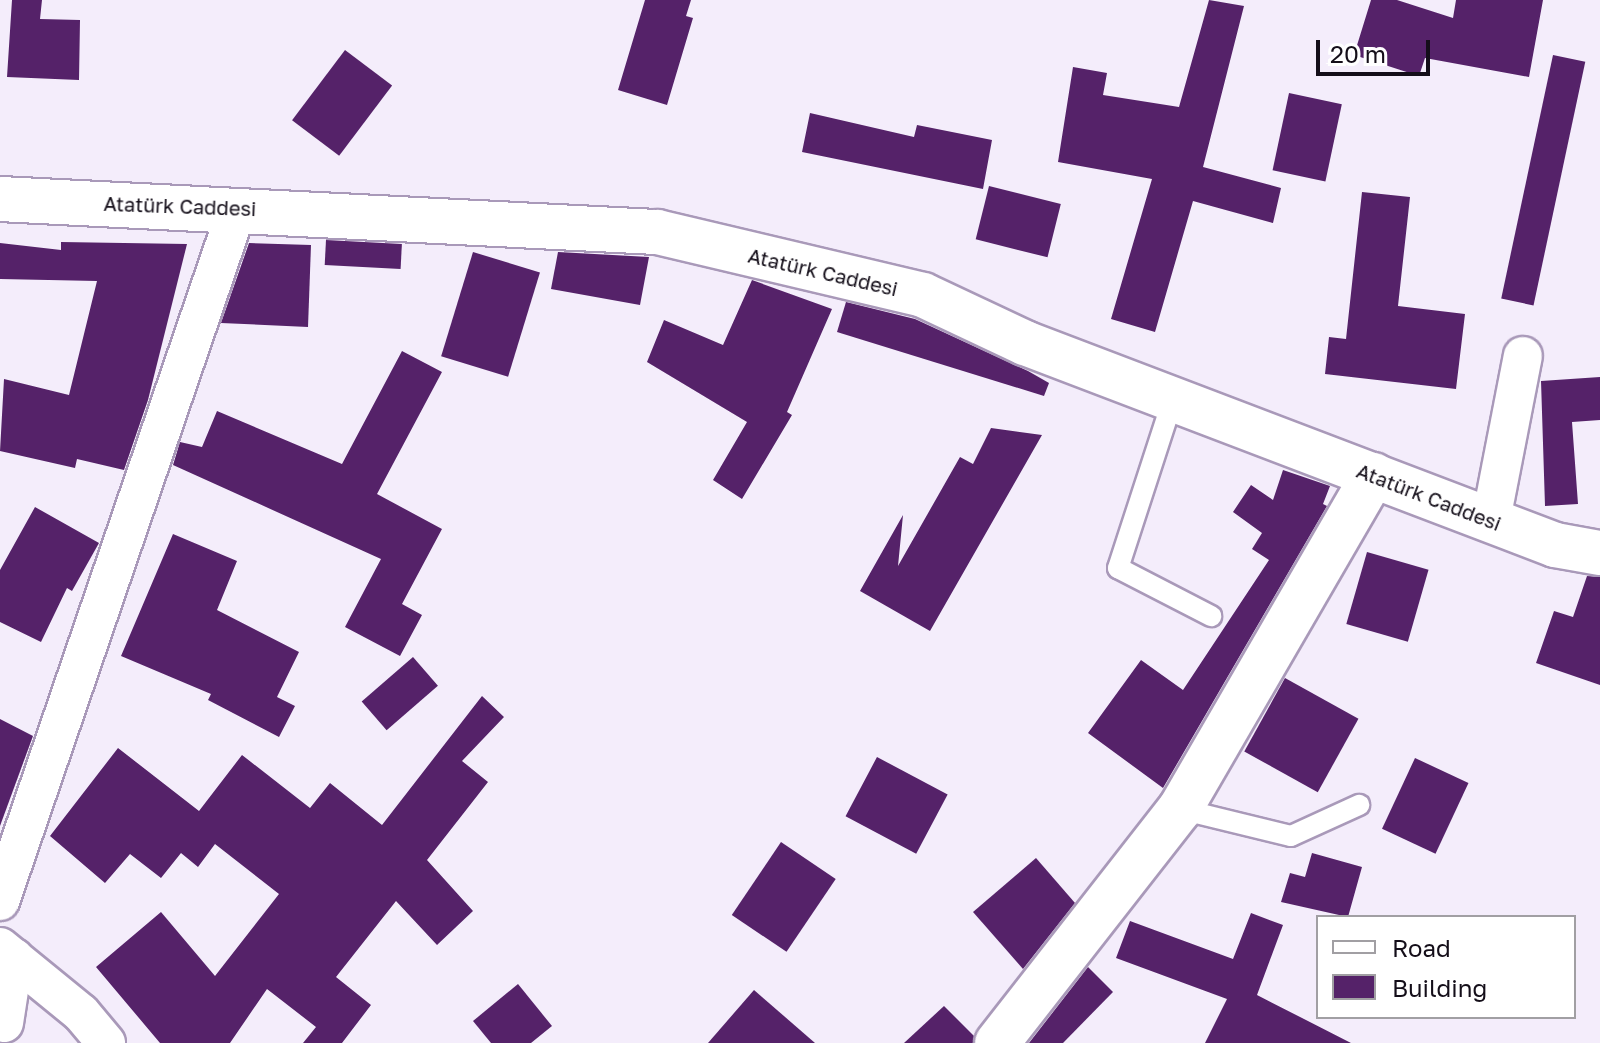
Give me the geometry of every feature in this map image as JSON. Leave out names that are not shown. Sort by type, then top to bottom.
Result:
[{"type":"street","name":"Atatürk Caddesi","points":[[0,199],[657,232],[923,295],[1025,343],[1555,545],[1600,553]]},
{"type":"street","points":[[0,901],[237,209]]},
{"type":"street","points":[[1491,520],[1523,356]]},
{"type":"street","points":[[997,1043],[1180,809],[1374,475]]},
{"type":"street","points":[[2,1025],[19,962],[81,1013],[106,1043]]},
{"type":"lane","points":[[1173,399],[1118,568],[1211,616]]},
{"type":"lane","points":[[1180,809],[1291,836],[1359,805]]},
{"type":"building","points":[[12,0],[42,0],[40,19],[80,20],[79,80],[7,77]]},
{"type":"building","points":[[645,0],[691,0],[686,16],[693,18],[667,105],[618,90]]},
{"type":"building","points":[[1209,0],[1244,6],[1203,167],[1281,188],[1273,223],[1193,201],[1155,332],[1111,319],[1152,179],[1058,162],[1073,67],[1107,73],[1103,95],[1179,107]]},
{"type":"building","points":[[1371,0],[1397,0],[1453,18],[1456,0],[1543,0],[1529,77],[1425,58],[1419,76],[1354,55]]},
{"type":"building","points":[[345,50],[392,86],[339,156],[292,120]]},
{"type":"building","points":[[1553,55],[1585,62],[1534,305],[1501,299]]},
{"type":"building","points":[[1289,93],[1342,104],[1325,182],[1273,170]]},
{"type":"building","points":[[810,113],[914,137],[917,125],[992,140],[983,189],[802,152]]},
{"type":"building","points":[[989,186],[1061,204],[1047,257],[976,239]]},
{"type":"building","points":[[1362,192],[1410,197],[1398,306],[1465,314],[1456,389],[1325,374],[1329,337],[1346,339]]},
{"type":"building","points":[[326,240],[402,244],[401,269],[325,265]]},
{"type":"building","points":[[61,242],[187,244],[148,400],[124,470],[77,459],[75,468],[0,451],[4,379],[69,395],[97,281],[0,279],[0,243],[61,250]]},
{"type":"building","points":[[249,243],[311,245],[308,327],[221,323]]},
{"type":"building","points":[[473,252],[540,272],[508,377],[441,356]]},
{"type":"building","points":[[558,252],[649,257],[640,305],[551,289]]},
{"type":"building","points":[[752,280],[832,309],[787,412],[792,415],[742,499],[713,480],[747,422],[647,362],[664,320],[723,345]]},
{"type":"building","points":[[846,302],[915,319],[1028,371],[1049,383],[1044,396],[837,332]]},
{"type":"building","points":[[402,351],[442,372],[377,494],[442,529],[402,604],[422,615],[400,656],[345,627],[381,559],[173,465],[180,442],[202,447],[217,411],[342,464]]},
{"type":"building","points":[[1600,377],[1600,420],[1572,422],[1578,504],[1545,506],[1541,381]]},
{"type":"building","points":[[991,428],[1042,435],[930,631],[860,591],[903,515],[898,566],[960,457],[973,464]]},
{"type":"building","points":[[1283,470],[1330,486],[1323,504],[1327,506],[1163,788],[1088,733],[1141,660],[1183,690],[1269,560],[1252,549],[1262,533],[1233,512],[1251,485],[1273,500]]},
{"type":"building","points":[[35,507],[99,543],[72,591],[67,588],[41,642],[0,622],[0,570]]},
{"type":"building","points":[[173,534],[237,561],[217,610],[299,652],[277,697],[295,706],[279,737],[208,700],[211,694],[121,656]]},
{"type":"building","points":[[1367,552],[1429,570],[1408,642],[1346,624]]},
{"type":"building","points":[[1587,576],[1600,577],[1600,685],[1536,663],[1554,611],[1573,617]]},
{"type":"building","points":[[413,657],[438,686],[387,730],[362,702]]},
{"type":"building","points":[[1285,678],[1358,719],[1318,792],[1244,751]]},
{"type":"building","points":[[482,696],[504,717],[462,761],[488,782],[427,860],[473,911],[437,945],[396,901],[336,977],[371,1005],[342,1043],[303,1043],[316,1027],[267,989],[230,1043],[160,1043],[96,967],[161,912],[215,976],[279,894],[215,844],[198,867],[181,853],[161,878],[130,854],[105,883],[50,836],[118,748],[199,811],[242,755],[310,808],[330,783],[382,825]]},
{"type":"building","points":[[0,719],[33,736],[0,826]]},
{"type":"building","points":[[877,757],[948,795],[916,854],[846,816]]},
{"type":"building","points":[[1415,758],[1468,783],[1436,854],[1382,829]]},
{"type":"building","points":[[781,842],[836,879],[787,952],[732,915]]},
{"type":"building","points":[[1312,853],[1362,867],[1349,915],[1281,902],[1290,873],[1305,877]]},
{"type":"building","points":[[1036,858],[1075,903],[1023,969],[973,912]]},
{"type":"building","points":[[1251,913],[1283,925],[1257,995],[1351,1043],[1205,1043],[1227,999],[1116,958],[1130,921],[1233,959]]},
{"type":"building","points":[[1088,967],[1113,992],[1063,1043],[1029,1043]]},
{"type":"building","points":[[518,984],[552,1026],[531,1043],[491,1043],[473,1021]]},
{"type":"building","points":[[754,990],[815,1043],[708,1043]]},
{"type":"building","points":[[944,1006],[974,1036],[973,1043],[904,1043]]}]
